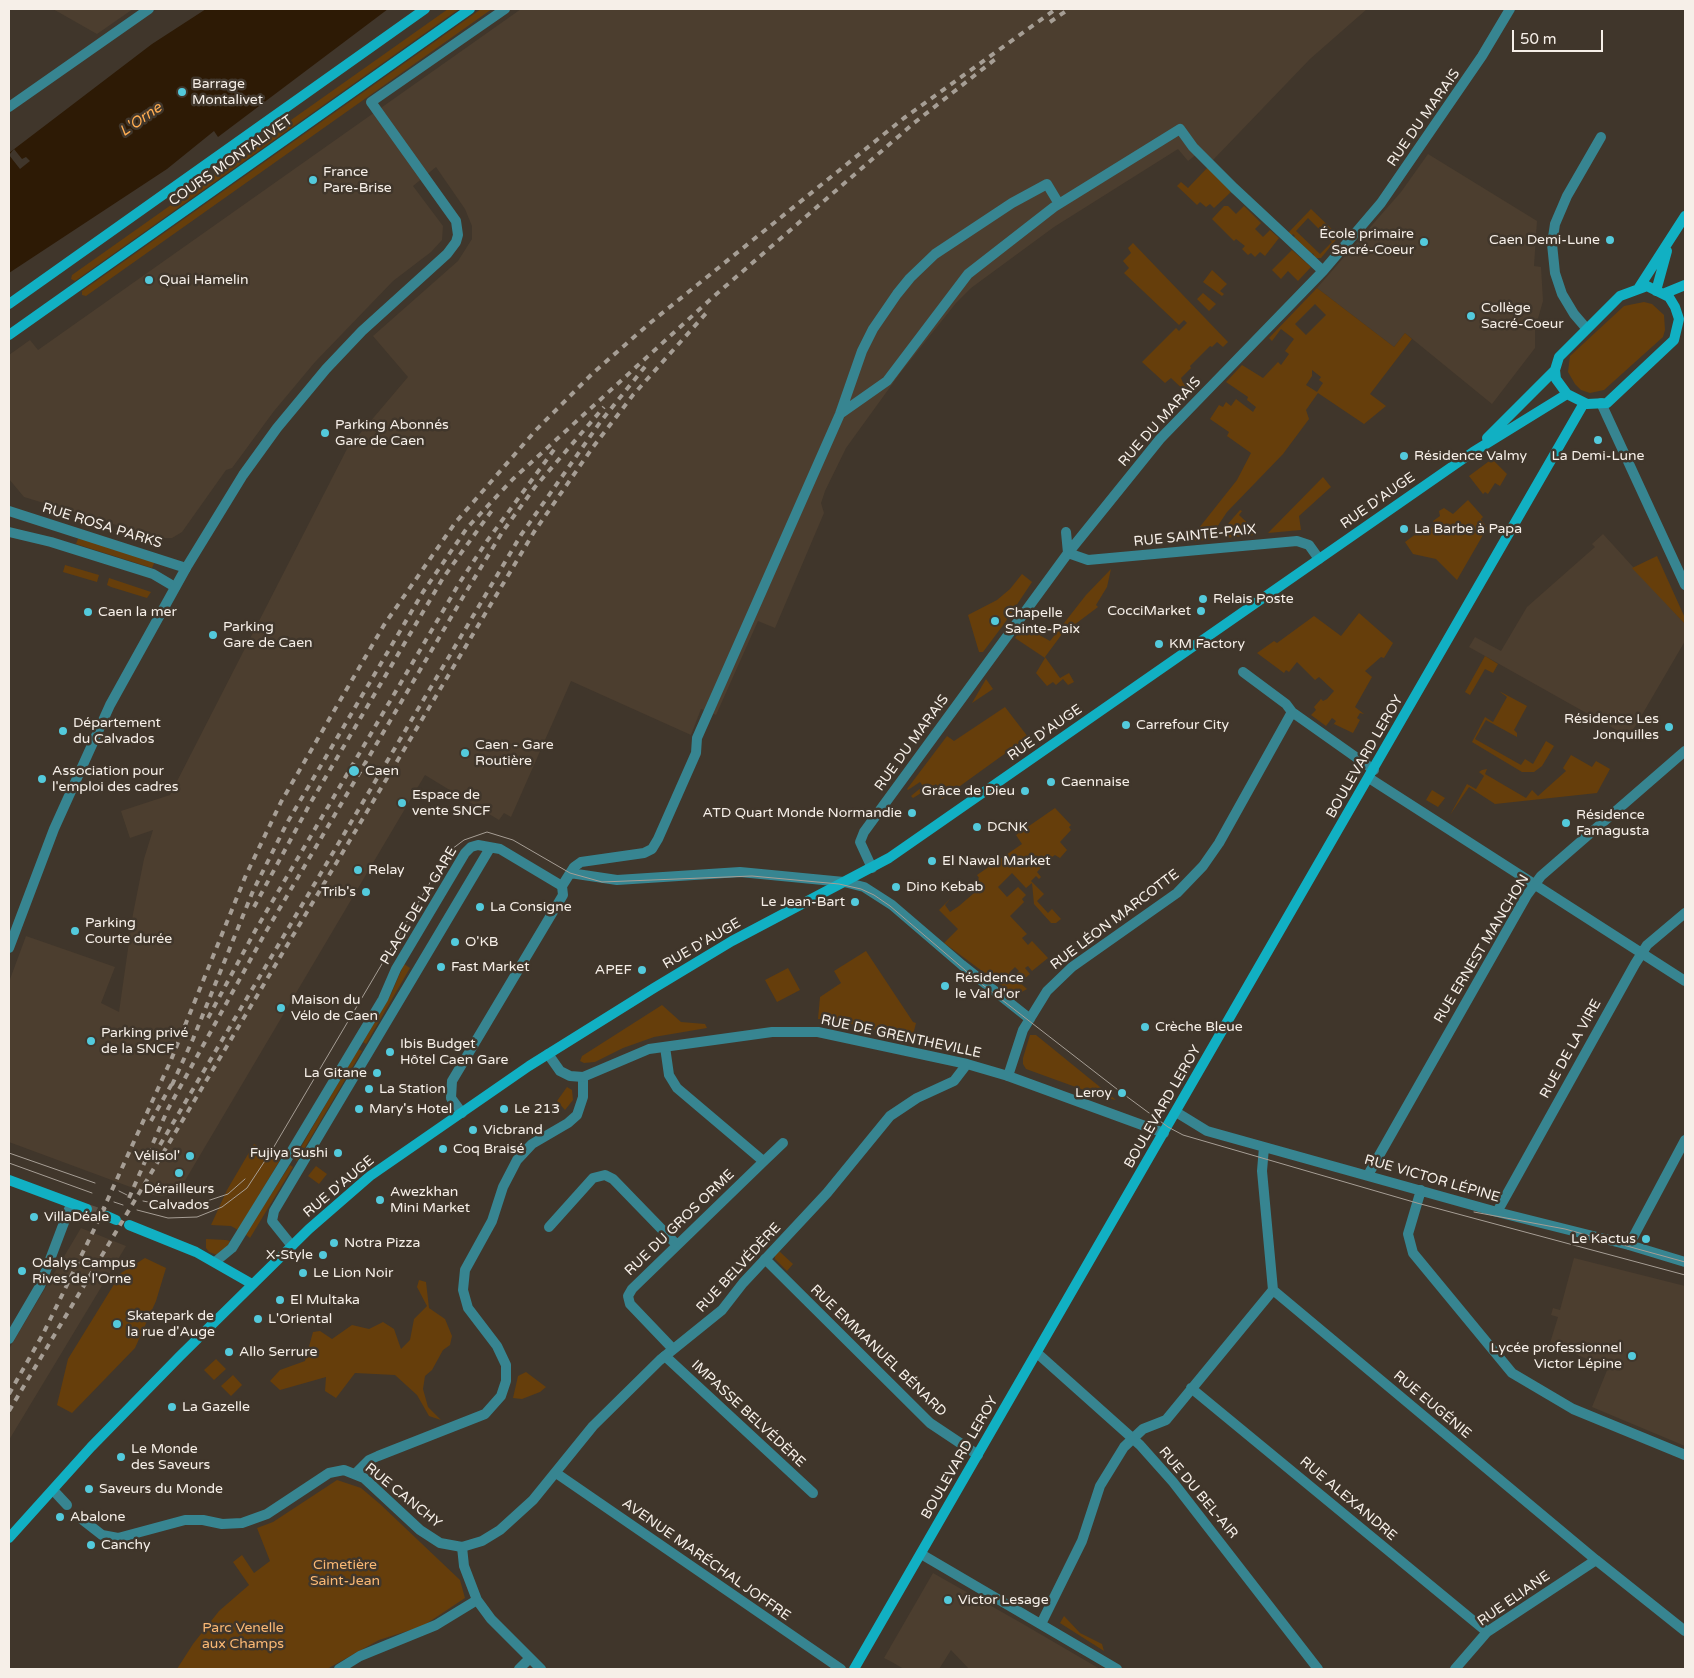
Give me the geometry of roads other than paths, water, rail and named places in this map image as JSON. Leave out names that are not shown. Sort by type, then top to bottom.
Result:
[{"type":"main road","name":"COURS MONTALIVET","points":[[9,304],[426,9]]},
{"type":"main road","name":"COURS MONTALIVET","points":[[9,335],[470,9]]},
{"type":"main road","points":[[1638,290],[1685,216]]},
{"type":"main road","points":[[1660,293],[1665,257],[1674,236]]},
{"type":"main road","points":[[1660,293],[1685,284]]},
{"type":"main road","points":[[1555,370],[1556,379],[1567,394],[1584,403],[1607,403],[1658,357],[1674,340],[1682,325],[1676,307],[1669,297],[1646,286],[1638,290]]},
{"type":"main road","name":"RUE D'AUGE","points":[[1473,452],[1555,370],[1558,357],[1586,328],[1620,296],[1638,290]]},
{"type":"main road","name":"RUE D'AUGE","points":[[9,1538],[91,1447],[252,1284],[370,1176],[548,1054],[732,941],[872,868],[942,822],[1473,452],[1567,394]]},
{"type":"main road","name":"BOULEVARD LEROY","points":[[854,1669],[1584,403]]},
{"type":"main road","points":[[9,1180],[87,1209]]},
{"type":"main road","points":[[129,1225],[184,1246],[252,1284]]},
{"type":"street","points":[[9,107],[149,9]]},
{"type":"street","points":[[9,948],[54,829],[110,705],[186,568],[251,463],[299,400],[362,331],[447,254],[456,242],[458,235],[456,222],[371,102],[505,9]]},
{"type":"street","name":"RUE DU MARAIS","points":[[872,868],[860,842],[864,832],[1068,553],[1160,439],[1323,271],[1386,195],[1482,56],[1510,9]]},
{"type":"street","points":[[840,414],[887,381],[968,274],[1059,204],[1180,129],[1193,147],[1284,236],[1323,271]]},
{"type":"street","points":[[1586,328],[1574,314],[1562,294],[1555,273],[1552,244],[1555,224],[1567,196],[1601,137]]},
{"type":"street","points":[[462,1113],[451,1098],[452,1080],[562,895],[562,886],[574,867],[586,860],[644,853],[652,849],[678,796],[708,712],[840,414],[862,351],[873,329],[897,294],[935,254],[1012,202],[1047,184],[1059,204]]},
{"type":"street","points":[[1601,403],[1684,581]]},
{"type":"street","name":"RUE ROSA PARKS","points":[[9,511],[186,568]]},
{"type":"street","points":[[9,532],[51,542],[153,574],[176,587]]},
{"type":"street","points":[[1066,532],[1068,553]]},
{"type":"street","name":"RUE SAINTE-PAIX","points":[[1068,553],[1088,560],[1297,541],[1309,545],[1319,559]]},
{"type":"street","points":[[1243,672],[1286,704],[1292,712],[1371,774],[1685,982]]},
{"type":"street","name":"RUE LÉON MARCOTTE","points":[[1008,1076],[1024,1030],[1047,991],[1072,967],[1177,893],[1202,866],[1219,843],[1292,712]]},
{"type":"street","name":"RUE ERNEST MANCHON","points":[[1368,1175],[1535,884],[1685,752]]},
{"type":"street","name":"PLACE DE LA GARE","points":[[215,1262],[232,1248],[287,1159],[383,999],[396,969],[465,853],[472,847],[490,848],[508,853],[562,886]]},
{"type":"street","points":[[292,1246],[272,1221],[274,1211],[490,848]]},
{"type":"street","points":[[570,873],[617,880],[740,872],[844,882],[879,895],[962,965],[1030,1018]]},
{"type":"street","name":"RUE DE LA VIRE","points":[[1497,1212],[1647,945],[1685,913]]},
{"type":"street","name":"RUE DE GRENTHEVILLE","points":[[583,1077],[604,1070],[634,1054],[665,1047],[797,1030],[837,1035],[967,1064],[1008,1076],[1164,1133]]},
{"type":"street","points":[[665,1047],[669,1075],[677,1088],[760,1157],[761,1164]]},
{"type":"street","points":[[356,1473],[369,1460],[485,1414],[501,1396],[506,1380],[506,1365],[500,1350],[468,1308],[463,1290],[465,1270],[492,1221],[503,1188],[517,1160],[532,1144],[568,1123],[577,1115],[583,1097],[583,1077],[570,1076],[560,1071],[548,1054]]},
{"type":"street","name":"RUE BELVÉDÈRE","points":[[462,1547],[476,1544],[500,1530],[533,1500],[593,1426],[669,1353],[722,1310],[765,1259],[827,1193],[890,1116],[917,1098],[954,1081],[967,1064]]},
{"type":"street","name":"RUE VICTOR LÉPINE","points":[[1176,1112],[1207,1131],[1497,1212],[1629,1245],[1685,1262]]},
{"type":"street","points":[[1629,1245],[1685,1140]]},
{"type":"street","name":"RUE DU GROS ORME","points":[[669,1353],[630,1304],[628,1296],[632,1289],[783,1144]]},
{"type":"street","points":[[1040,1624],[1082,1541],[1100,1486],[1124,1447],[1144,1429],[1166,1420],[1273,1290],[1262,1171],[1264,1147]]},
{"type":"street","points":[[549,1226],[594,1178],[605,1175],[613,1180],[677,1245]]},
{"type":"street","points":[[1421,1190],[1408,1234],[1413,1253],[1512,1373],[1573,1409],[1685,1455]]},
{"type":"street","points":[[9,1338],[40,1286],[71,1204]]},
{"type":"street","name":"RUE EMMANUEL BÉNARD","points":[[765,1259],[930,1423],[978,1455]]},
{"type":"street","name":"RUE EUGÉNIE","points":[[1273,1290],[1596,1560],[1685,1630]]},
{"type":"street","name":"IMPASSE BELVÉDÈRE","points":[[669,1353],[813,1493]]},
{"type":"street","name":"RUE DU BEL-AIR","points":[[1037,1354],[1132,1439],[1173,1482],[1318,1669]]},
{"type":"street","name":"RUE ALEXANDRE","points":[[1191,1388],[1487,1632]]},
{"type":"street","name":"RUE CANCHY","points":[[79,1517],[102,1535],[118,1538],[185,1520],[203,1520],[222,1524],[242,1523],[267,1514],[329,1473],[344,1470],[356,1473],[431,1538],[440,1543],[462,1547]]},
{"type":"street","name":"AVENUE MARÉCHAL JOFFRE","points":[[556,1473],[841,1669]]},
{"type":"street","points":[[53,1490],[67,1505]]},
{"type":"street","points":[[462,1547],[464,1566],[477,1600],[491,1619],[541,1669]]},
{"type":"street","points":[[921,1554],[1117,1669]]},
{"type":"street","name":"RUE ELIANE","points":[[1455,1669],[1487,1632],[1596,1560]]},
{"type":"street","points":[[338,1669],[360,1656],[436,1625],[477,1600]]},
{"type":"street","points":[[519,1669],[530,1658]]},
{"type":"water","name":"L'Orne","points":[[206,9],[388,9],[218,137],[214,131],[167,169],[9,273],[9,153],[152,44]]},
{"type":"tunnel","points":[[87,1209],[107,1216]]},
{"type":"tram line","points":[[137,1210],[168,1218],[197,1217],[222,1207],[247,1188],[272,1150],[441,864],[452,849],[464,840],[487,832],[513,840],[570,873],[602,882],[752,876],[839,884],[861,889],[890,906],[979,982],[1122,1093],[1168,1127],[1183,1135],[1417,1203],[1685,1275]]},
{"type":"tram line","points":[[9,1153],[95,1183]]},
{"type":"tram line","points":[[9,1163],[92,1193]]},
{"type":"tram line","points":[[143,1201],[179,1208],[198,1204],[228,1194],[245,1179]]},
{"type":"tram line","points":[[119,1191],[127,1195]]},
{"type":"tram line","points":[[114,1202],[123,1205]]},
{"type":"tram line","points":[[1474,1212],[1565,1229],[1685,1262]]},
{"type":"railway","points":[[102,1212],[171,1060],[246,875],[281,802],[384,625],[455,523],[536,430],[593,373],[650,323],[904,118],[1056,9]]},
{"type":"railway","points":[[1050,22],[1069,9]]},
{"type":"railway","points":[[172,1085],[193,1039],[253,891],[287,823],[423,592],[467,528],[513,479],[713,297],[914,123],[998,57]]},
{"type":"railway","points":[[9,1411],[534,532],[593,447],[633,395],[709,310]]},
{"type":"railway","points":[[160,1145],[521,535],[601,421],[648,363]]},
{"type":"railway","points":[[129,1198],[168,1109],[264,935],[463,597],[503,531],[535,487],[604,407]]},
{"type":"railway","points":[[208,1018],[255,931],[460,582],[487,541],[556,447]]},
{"type":"railway","points":[[254,907],[311,802],[443,578],[493,509]]},
{"type":"railway","points":[[151,1121],[174,1080]]},
{"type":"railway","points":[[9,1394],[43,1334],[105,1207]]},
{"type":"place","name":"Barrage Montalivet","points":[[182,92]]},
{"type":"place","name":"France Pare-Brise","points":[[313,180]]},
{"type":"place","name":"Caen Demi-Lune","points":[[1610,240]]},
{"type":"place","name":"École primaire Sacré-Coeur","points":[[1424,242]]},
{"type":"place","name":"Quai Hamelin","points":[[149,280]]},
{"type":"place","name":"Collège Sacré-Coeur","points":[[1471,316]]},
{"type":"place","name":"Parking Abonnés Gare de Caen","points":[[325,433]]},
{"type":"place","name":"La Demi-Lune","points":[[1598,440]]},
{"type":"place","name":"Résidence Valmy","points":[[1404,456]]},
{"type":"place","name":"La Barbe à Papa","points":[[1404,529]]},
{"type":"place","name":"Relais Poste","points":[[1203,599]]},
{"type":"place","name":"CocciMarket","points":[[1201,611]]},
{"type":"place","name":"Caen la mer","points":[[88,612]]},
{"type":"place","name":"Chapelle Sainte-Paix","points":[[995,621]]},
{"type":"place","name":"Parking Gare de Caen","points":[[213,635]]},
{"type":"place","name":"KM Factory","points":[[1159,644]]},
{"type":"place","name":"Carrefour City","points":[[1126,725]]},
{"type":"place","name":"Résidence Les Jonquilles","points":[[1669,727]]},
{"type":"place","name":"Département du Calvados","points":[[63,731]]},
{"type":"place","name":"Caen - Gare Routière","points":[[465,753]]},
{"type":"place","name":"Caen","points":[[354,771]]},
{"type":"place","name":"Association pour l'emploi des cadres","points":[[42,779]]},
{"type":"place","name":"Caennaise","points":[[1051,782]]},
{"type":"place","name":"Grâce de Dieu","points":[[1025,791]]},
{"type":"place","name":"Espace de vente SNCF","points":[[402,803]]},
{"type":"place","name":"ATD Quart Monde Normandie","points":[[912,813]]},
{"type":"place","name":"Résidence Famagusta","points":[[1566,823]]},
{"type":"place","name":"DCNK","points":[[977,827]]},
{"type":"place","name":"El Nawal Market","points":[[932,861]]},
{"type":"place","name":"Relay","points":[[358,870]]},
{"type":"place","name":"Dino Kebab","points":[[896,887]]},
{"type":"place","name":"Trib's","points":[[366,892]]},
{"type":"place","name":"Le Jean-Bart","points":[[855,902]]},
{"type":"place","name":"La Consigne","points":[[480,907]]},
{"type":"place","name":"Parking Courte durée","points":[[75,931]]},
{"type":"place","name":"O'KB","points":[[455,942]]},
{"type":"place","name":"Fast Market","points":[[441,967]]},
{"type":"place","name":"APEF","points":[[642,970]]},
{"type":"place","name":"Résidence le Val d'or","points":[[945,986]]},
{"type":"place","name":"Maison du Vélo de Caen","points":[[281,1008]]},
{"type":"place","name":"Crèche Bleue","points":[[1145,1027]]},
{"type":"place","name":"Parking privé de la SNCF","points":[[91,1041]]},
{"type":"place","name":"Ibis Budget Hôtel Caen Gare","points":[[390,1052]]},
{"type":"place","name":"La Gitane","points":[[377,1073]]},
{"type":"place","name":"La Station","points":[[369,1089]]},
{"type":"place","name":"Leroy","points":[[1122,1093]]},
{"type":"place","name":"Mary's Hotel","points":[[359,1109]]},
{"type":"place","name":"Le 213","points":[[504,1109]]},
{"type":"place","name":"Vicbrand","points":[[473,1130]]},
{"type":"place","name":"Coq Braisé","points":[[443,1149]]},
{"type":"place","name":"Fujiya Sushi","points":[[338,1153]]},
{"type":"place","name":"Vélisol'","points":[[190,1156]]},
{"type":"place","name":"Dérailleurs Calvados","points":[[179,1173]]},
{"type":"place","name":"Awezkhan Mini Market","points":[[380,1200]]},
{"type":"place","name":"VillaDéale","points":[[34,1217]]},
{"type":"place","name":"Le Kactus","points":[[1646,1239]]},
{"type":"place","name":"Notra Pizza","points":[[334,1243]]},
{"type":"place","name":"X-Style","points":[[323,1255]]},
{"type":"place","name":"Odalys Campus Rives de l'Orne","points":[[22,1271]]},
{"type":"place","name":"Le Lion Noir","points":[[303,1273]]},
{"type":"place","name":"El Multaka","points":[[280,1300]]},
{"type":"place","name":"L'Oriental","points":[[258,1319]]},
{"type":"place","name":"Skatepark de la rue d'Auge","points":[[117,1324]]},
{"type":"place","name":"Allo Serrure","points":[[229,1352]]},
{"type":"place","name":"Lycée professionnel Victor Lépine","points":[[1632,1356]]},
{"type":"place","name":"La Gazelle","points":[[172,1407]]},
{"type":"place","name":"Le Monde des Saveurs","points":[[121,1457]]},
{"type":"place","name":"Saveurs du Monde","points":[[89,1489]]},
{"type":"place","name":"Abalone","points":[[60,1517]]},
{"type":"place","name":"Canchy","points":[[91,1545]]},
{"type":"place","name":"Victor Lesage","points":[[948,1600]]},
{"type":"park label","name":"Cimetière Saint-Jean","points":[[345,1574]]},
{"type":"park label","name":"Parc Venelle aux Champs","points":[[243,1636]]}]
